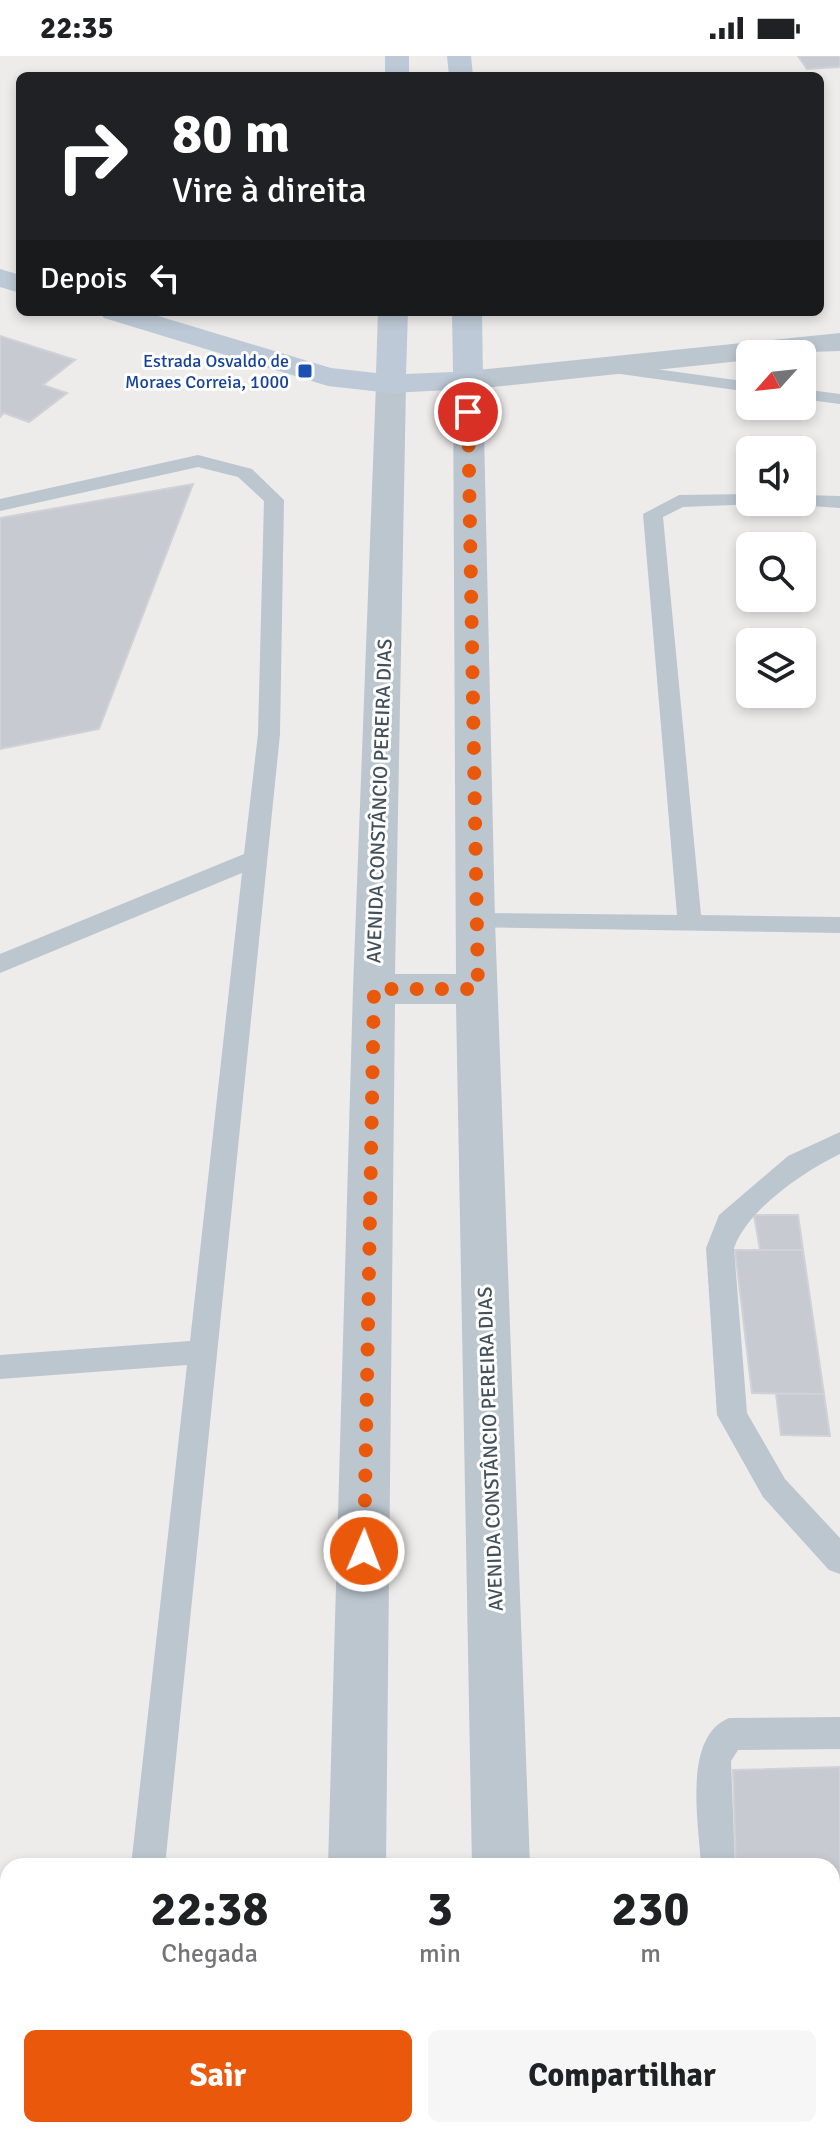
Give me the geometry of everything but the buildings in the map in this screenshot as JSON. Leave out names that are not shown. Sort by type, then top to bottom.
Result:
[{"type":"street","points":[[127,316],[328,377],[391,384],[612,368],[840,342]]},
{"type":"street","name":"AVENIDA CONSTÂNCIO PEREIRA DIAS","points":[[357,1858],[374,989],[393,316]]},
{"type":"street","name":"AVENIDA CONSTÂNCIO PEREIRA DIAS","points":[[467,316],[475,921],[501,1858]]},
{"type":"street","points":[[374,989],[478,989]]},
{"type":"lane","points":[[612,368],[736,385]]},
{"type":"lane","points":[[816,396],[840,399]]},
{"type":"lane","points":[[0,505],[198,461],[245,473],[274,500],[269,734],[149,1858]]},
{"type":"lane","points":[[690,923],[653,514],[679,501],[736,500]]},
{"type":"lane","points":[[816,501],[840,502]]},
{"type":"lane","points":[[0,964],[255,859]]},
{"type":"lane","points":[[475,921],[840,925]]},
{"type":"lane","points":[[840,1142],[797,1163],[729,1223],[720,1248],[732,1415],[774,1488],[840,1560]]},
{"type":"lane","points":[[0,1367],[203,1352]]},
{"type":"lane","points":[[718,1858],[714,1757],[729,1734],[840,1733]]},
{"type":"place","name":"Estrada Osvaldo de Moraes Correia, 1000","points":[[305,371]]},
{"type":"route","points":[[364,1551],[374,989],[478,989],[468,412]]}]
